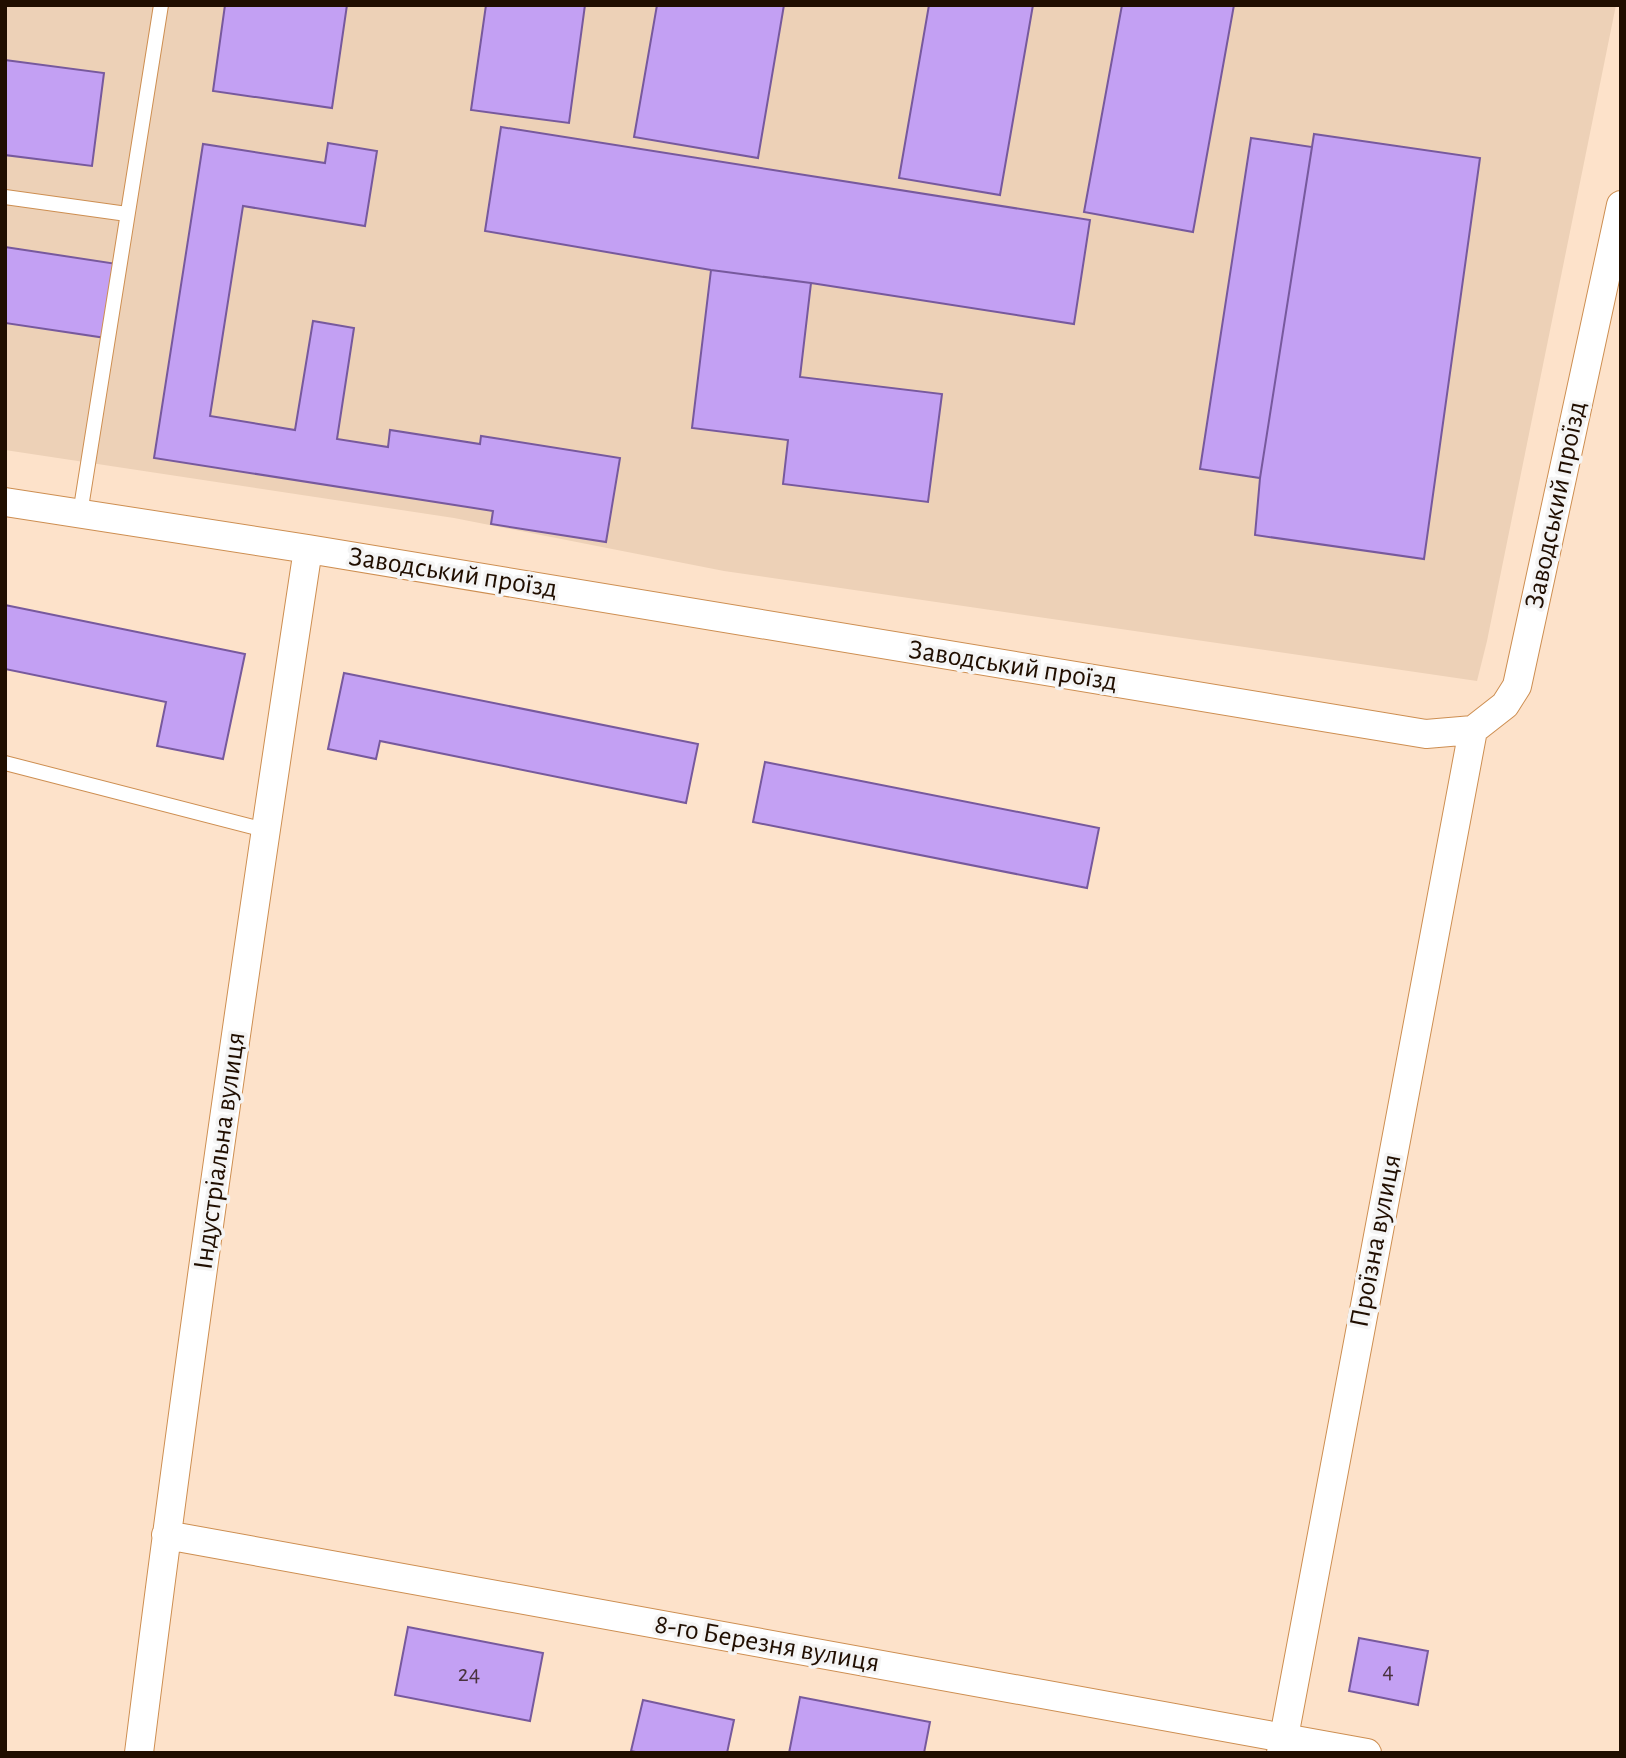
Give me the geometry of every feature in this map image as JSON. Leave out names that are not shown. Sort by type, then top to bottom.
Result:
[{"type":"street","name":"Заводський проїзд","points":[[5,502],[308,549],[1426,734],[1473,730],[1505,705],[1517,686],[1621,205]]},
{"type":"street","name":"Індустріальна вулиця","points":[[139,1753],[166,1535],[265,830],[308,549]]},
{"type":"street","name":"Проїзна вулиця","points":[[1282,1745],[1473,730]]},
{"type":"street","name":"8-го Березня вулиця","points":[[166,1535],[1282,1745],[1367,1753]]},
{"type":"lane","points":[[80,514],[160,5]]},
{"type":"lane","points":[[5,197],[127,214]]},
{"type":"lane","points":[[5,763],[265,830]]},
{"type":"shaded area","points":[[5,5],[1616,5],[1477,681],[724,571],[454,518],[5,450]]},
{"type":"building","points":[[225,5],[347,5],[332,108],[213,91]]},
{"type":"building","points":[[486,5],[585,5],[569,123],[471,110]]},
{"type":"building","points":[[657,5],[784,5],[758,158],[634,137]]},
{"type":"building","points":[[929,5],[1033,5],[1000,195],[899,178]]},
{"type":"building","points":[[1122,5],[1234,5],[1193,232],[1084,212]]},
{"type":"building","points":[[5,60],[104,73],[92,166],[5,155]]},
{"type":"building","points":[[501,127],[1090,220],[1074,324],[711,270],[485,231]]},
{"type":"building","points":[[1314,134],[1480,158],[1424,559],[1255,535],[1260,478]]},
{"type":"building","points":[[1251,138],[1312,147],[1260,478],[1200,469]]},
{"type":"building","points":[[328,143],[377,151],[365,226],[243,206],[210,416],[295,430],[313,321],[354,328],[337,439],[388,447],[390,430],[480,444],[481,436],[620,458],[606,542],[491,524],[493,511],[154,458],[203,144],[325,163]]},
{"type":"building","points":[[5,247],[117,264],[106,338],[5,323]]},
{"type":"building","points":[[711,270],[811,283],[800,377],[942,394],[928,502],[783,484],[788,440],[692,428]]},
{"type":"building","points":[[5,605],[245,654],[223,759],[157,746],[166,702],[5,669]]},
{"type":"building","points":[[344,673],[698,744],[686,803],[380,741],[376,759],[328,749]]},
{"type":"building","points":[[765,762],[1099,828],[1087,888],[753,822]]},
{"type":"building","points":[[408,1627],[543,1653],[530,1721],[395,1695]]},
{"type":"building","points":[[1359,1638],[1428,1651],[1418,1705],[1349,1691]]},
{"type":"building","points":[[800,1697],[930,1722],[924,1753],[789,1753]]},
{"type":"building","points":[[643,1700],[734,1720],[727,1753],[631,1751]]}]
